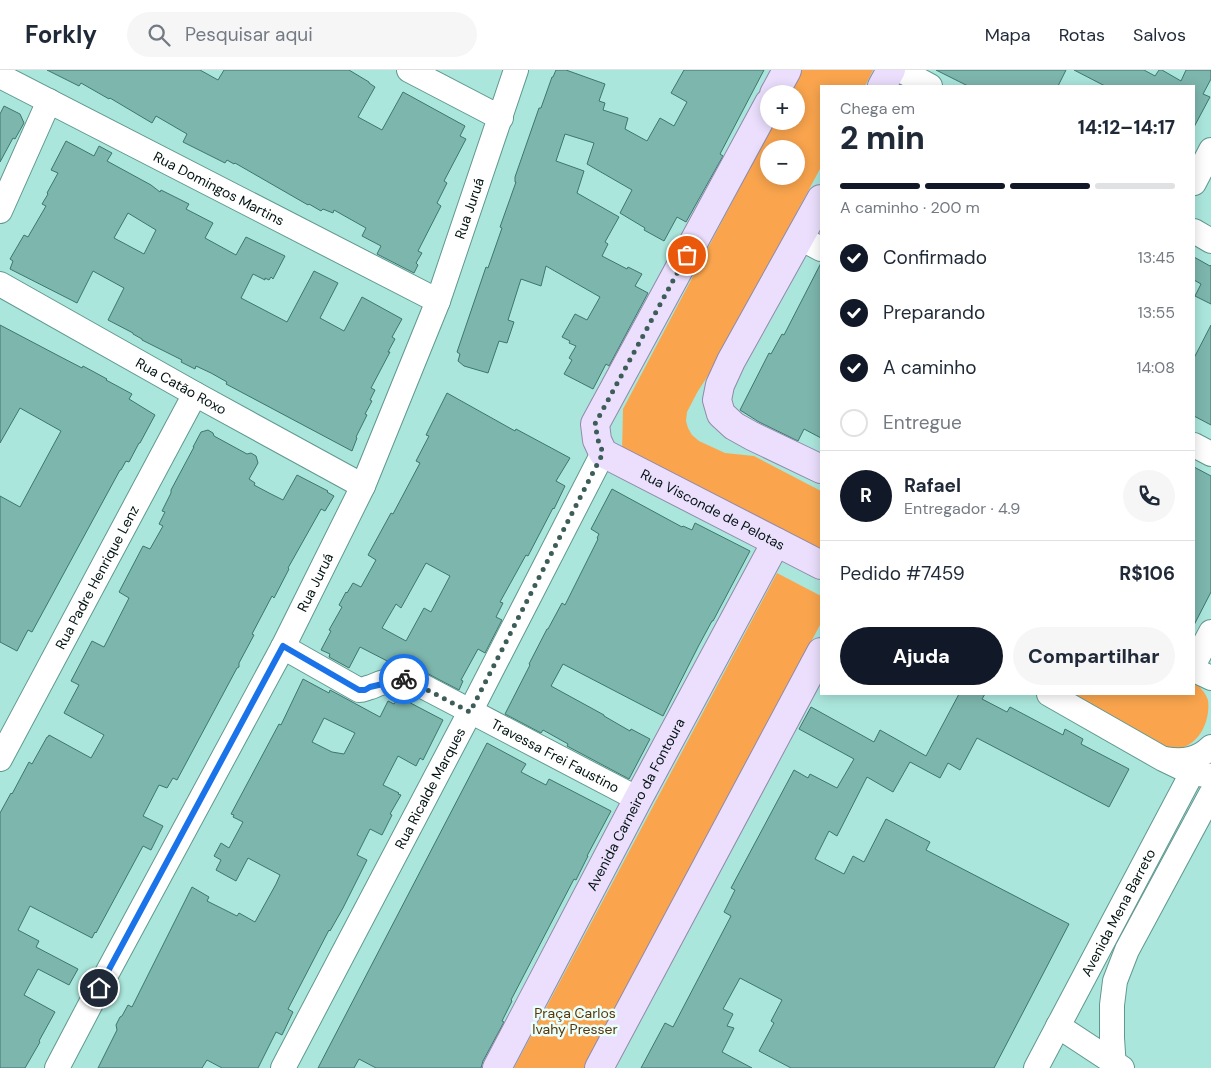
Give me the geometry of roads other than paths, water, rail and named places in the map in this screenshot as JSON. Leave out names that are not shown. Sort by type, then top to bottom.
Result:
[{"type":"main road","points":[[778,85],[786,70]]},
{"type":"main road","points":[[883,85],[891,70]]},
{"type":"main road","points":[[603,453],[595,424],[760,120]]},
{"type":"main road","points":[[820,204],[811,244],[731,361],[720,385],[717,400],[721,414],[734,426],[820,468]]},
{"type":"main road","name":"Rua Visconde de Pelotas","points":[[603,453],[820,564]]},
{"type":"main road","name":"Avenida Carneiro da Fontoura","points":[[497,1068],[776,542]]},
{"type":"main road","points":[[599,1068],[820,654]]},
{"type":"street","points":[[409,70],[501,118]]},
{"type":"street","name":"Rua Juruá","points":[[57,1068],[283,646],[363,486],[438,301],[516,70]]},
{"type":"street","points":[[900,70],[928,85]]},
{"type":"street","name":"Rua Domingos Martins","points":[[0,76],[438,301]]},
{"type":"street","points":[[0,211],[49,101]]},
{"type":"street","points":[[1195,181],[1211,150]]},
{"type":"street","points":[[1195,232],[1211,242]]},
{"type":"street","name":"Rua Catão Roxo","points":[[0,284],[363,486]]},
{"type":"street","name":"Rua Padre Henrique Lenz","points":[[1,753],[195,394]]},
{"type":"street","points":[[1195,446],[1211,454]]},
{"type":"street","name":"Rua Ricalde Marques","points":[[283,1068],[470,712],[603,453]]},
{"type":"street","points":[[1203,674],[1211,632]]},
{"type":"street","name":"Travessa Frei Faustino","points":[[283,646],[359,690],[402,679],[408,680],[638,799]]},
{"type":"street","points":[[1051,695],[1163,759],[1201,775]]},
{"type":"street","points":[[1163,759],[1178,761],[1192,759],[1206,752],[1211,747]]},
{"type":"street","name":"Avenida Mena Barreto","points":[[1036,1068],[1201,775]]},
{"type":"street","name":"Avenida Mena Barreto","points":[[1117,1066],[1112,1038],[1112,1005],[1116,981],[1127,950],[1211,794]]},
{"type":"street","points":[[1058,1026],[1117,1066]]},
{"type":"park label","name":"Praça Carlos Ivahy Presser","points":[[575,1022]]}]
